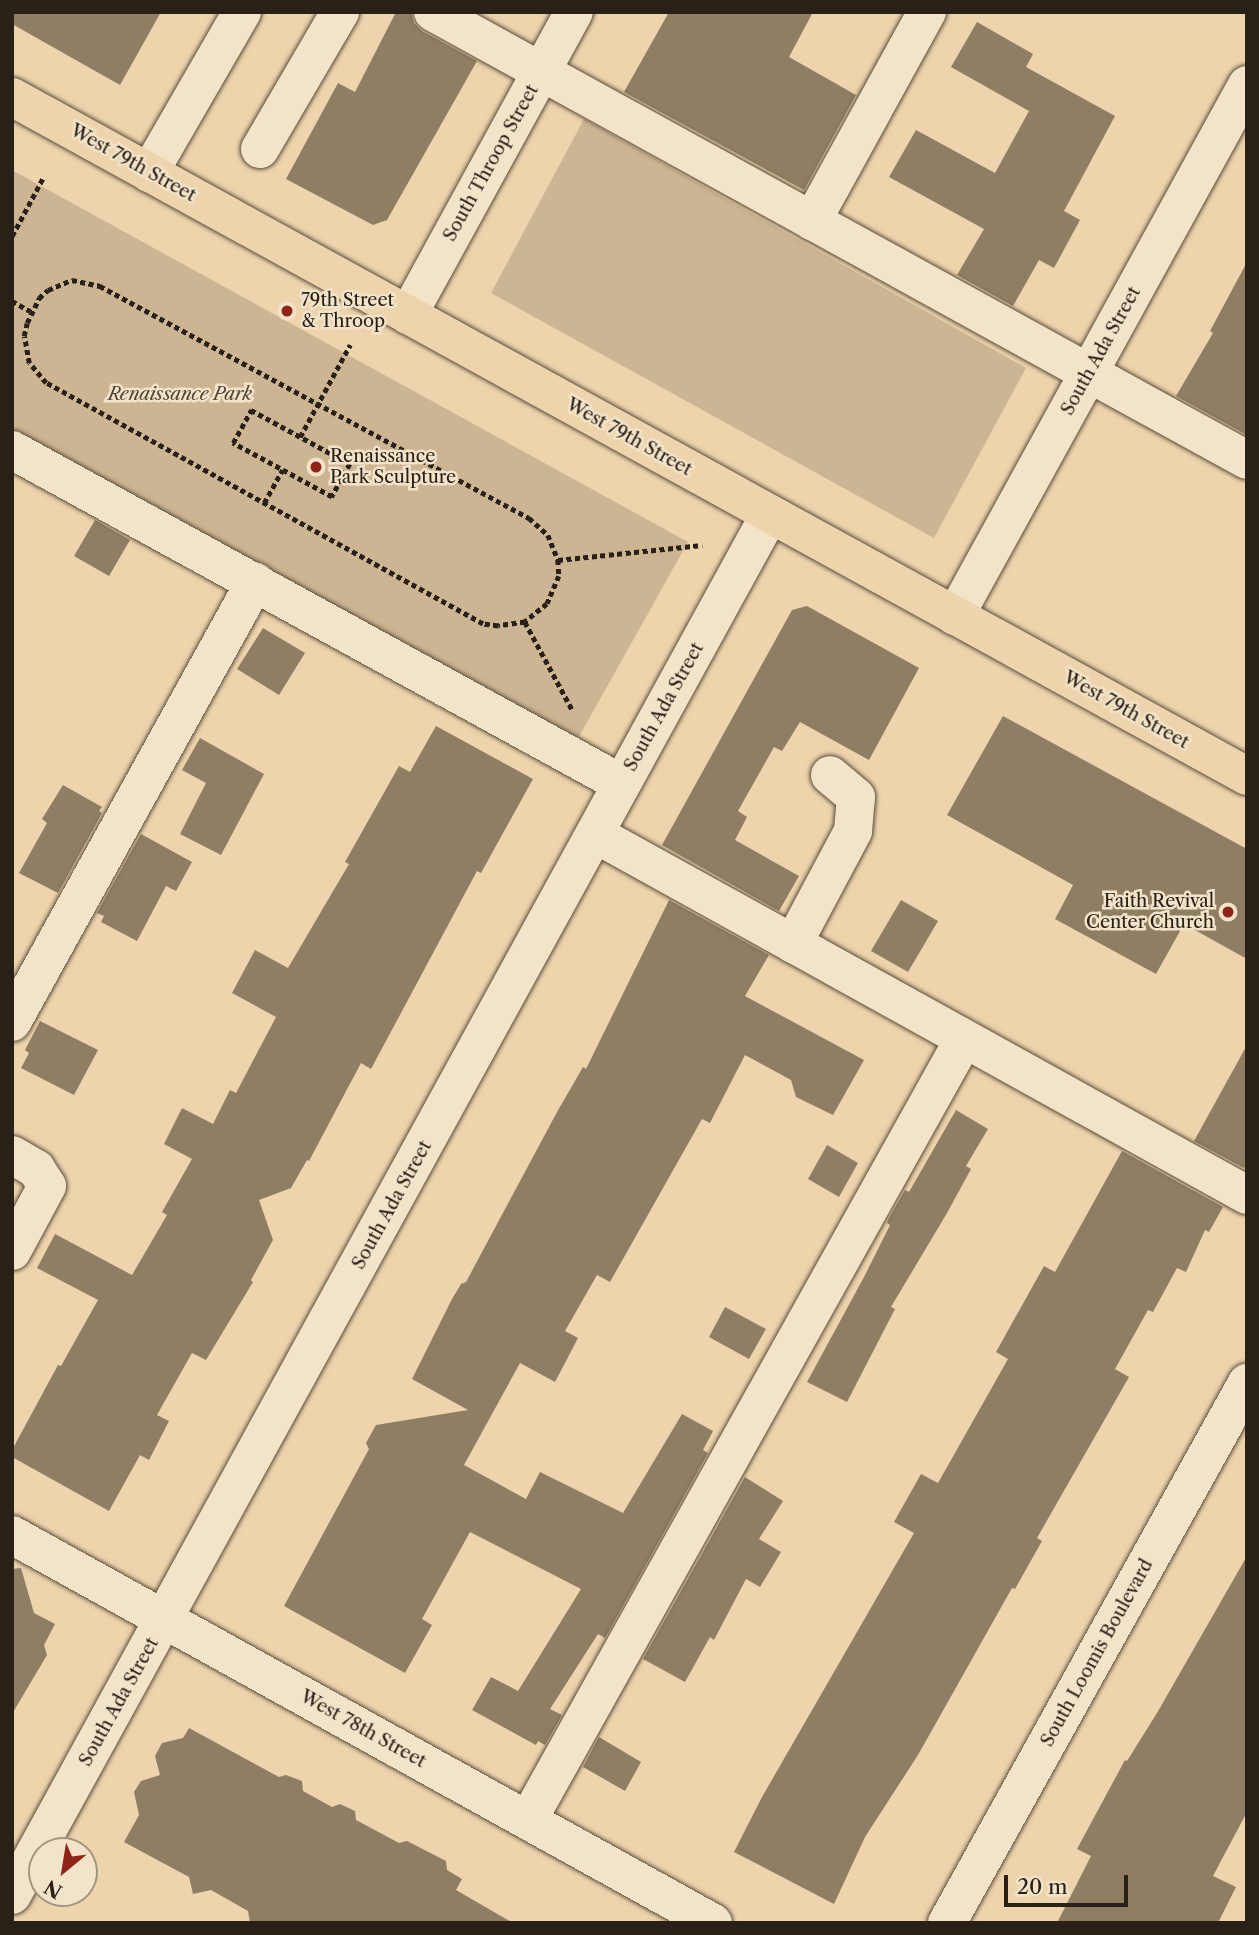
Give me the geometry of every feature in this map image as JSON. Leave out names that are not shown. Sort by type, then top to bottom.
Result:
[{"type":"main road","name":"West 79th Street","points":[[12,97],[1247,776]]},
{"type":"street","points":[[149,173],[242,12]]},
{"type":"street","points":[[260,149],[340,12]]},
{"type":"street","points":[[433,12],[1247,460]]},
{"type":"street","name":"South Throop Street","points":[[408,315],[574,12]]},
{"type":"street","points":[[811,220],[928,12]]},
{"type":"street","name":"South Ada Street","points":[[955,616],[1247,85]]},
{"type":"street","points":[[12,450],[622,784]]},
{"type":"street","name":"South Ada Street","points":[[12,1895],[770,514]]},
{"type":"street","points":[[12,1022],[255,582]]},
{"type":"street","points":[[793,944],[853,831],[856,797],[830,775]]},
{"type":"street","points":[[595,834],[1247,1195]]},
{"type":"street","points":[[528,1820],[964,1039]]},
{"type":"street","points":[[12,1155],[36,1169],[47,1186],[12,1251]]},
{"type":"street","name":"South Loomis Boulevard","points":[[947,1923],[1247,1383]]},
{"type":"street","name":"West 78th Street","points":[[12,1535],[713,1923]]},
{"type":"path","points":[[12,236],[43,178]]},
{"type":"path","points":[[72,280],[86,281],[528,518],[548,535],[558,560],[559,576],[547,604],[525,622],[498,626],[483,624],[46,383],[35,373],[25,349],[24,335],[30,311],[48,290],[72,280]]},
{"type":"path","points":[[12,302],[30,311]]},
{"type":"path","points":[[300,437],[350,345]]},
{"type":"path","points":[[251,410],[350,464],[332,498],[282,470],[233,443],[251,410]]},
{"type":"path","points":[[264,503],[282,470]]},
{"type":"path","points":[[558,560],[702,545]]},
{"type":"path","points":[[525,622],[578,719]]},
{"type":"green space","points":[[584,119],[1026,368],[934,538],[491,293]]},
{"type":"green space","name":"Renaissance Park","points":[[12,170],[688,542],[576,742],[12,434]]},
{"type":"building","points":[[12,12],[161,12],[120,85],[12,24]]},
{"type":"building","points":[[396,12],[411,12],[414,23],[422,31],[477,61],[387,220],[373,225],[286,179],[338,83],[355,92]]},
{"type":"building","points":[[669,12],[813,12],[789,57],[856,95],[804,190],[624,92]]},
{"type":"building","points":[[977,22],[1033,54],[1026,67],[1115,116],[1064,211],[1080,220],[1054,268],[1039,260],[1013,306],[957,275],[984,229],[889,177],[916,130],[995,173],[1029,111],[951,67]]},
{"type":"building","points":[[1247,262],[1247,435],[1176,396],[1213,333],[1210,331]]},
{"type":"building","points":[[95,520],[130,540],[109,576],[74,556]]},
{"type":"building","points":[[807,606],[919,668],[869,760],[800,722],[782,751],[774,747],[738,811],[747,817],[735,840],[799,876],[779,911],[662,845],[792,610]]},
{"type":"building","points":[[263,628],[305,653],[279,695],[237,669]]},
{"type":"building","points":[[1003,716],[1247,849],[1247,959],[1184,924],[1156,974],[1055,919],[1073,885],[947,815]]},
{"type":"building","points":[[436,726],[533,779],[481,873],[477,871],[371,1069],[361,1063],[309,1161],[307,1160],[291,1188],[259,1200],[273,1240],[251,1280],[253,1282],[206,1360],[192,1353],[157,1415],[169,1421],[149,1460],[140,1455],[109,1511],[12,1457],[12,1450],[58,1365],[61,1366],[98,1300],[37,1268],[55,1234],[132,1275],[167,1215],[162,1212],[192,1159],[164,1144],[182,1108],[213,1124],[230,1090],[236,1093],[276,1017],[232,993],[255,950],[288,968],[349,864],[345,862],[399,766],[410,772]]},
{"type":"building","points":[[200,738],[264,774],[221,855],[180,834],[206,783],[182,770]]},
{"type":"building","points":[[63,785],[102,807],[99,811],[102,813],[58,893],[19,873],[47,823],[42,819]]},
{"type":"building","points":[[141,834],[192,862],[176,891],[166,886],[137,941],[101,922],[104,916],[97,913]]},
{"type":"building","points":[[669,900],[769,955],[745,996],[864,1060],[833,1115],[796,1097],[791,1080],[745,1055],[710,1123],[702,1119],[610,1282],[597,1275],[565,1331],[578,1338],[555,1382],[520,1363],[464,1465],[526,1499],[540,1472],[623,1513],[682,1414],[713,1431],[703,1450],[708,1453],[605,1638],[598,1634],[550,1709],[562,1715],[545,1745],[538,1741],[536,1745],[472,1710],[491,1677],[518,1691],[581,1589],[470,1532],[422,1619],[432,1625],[405,1673],[284,1606],[369,1449],[366,1443],[376,1425],[468,1410],[412,1379],[452,1299],[461,1284],[466,1282],[583,1067],[586,1069]]},
{"type":"building","points":[[901,900],[938,921],[908,972],[871,951]]},
{"type":"building","points":[[40,1021],[98,1050],[74,1095],[21,1068],[29,1053],[25,1050]]},
{"type":"building","points":[[1247,1045],[1247,1163],[1244,1168],[1194,1141]]},
{"type":"building","points":[[956,1110],[988,1129],[966,1166],[971,1169],[891,1307],[895,1309],[847,1402],[807,1382],[890,1225],[887,1223],[889,1218],[905,1190],[909,1192]]},
{"type":"building","points":[[827,1145],[858,1163],[839,1197],[808,1179]]},
{"type":"building","points":[[1122,1151],[1223,1207],[1209,1232],[1205,1230],[1186,1272],[1177,1268],[1153,1312],[1148,1310],[1115,1369],[1129,1377],[1037,1538],[1042,1541],[1015,1589],[1012,1588],[918,1755],[865,1837],[834,1904],[734,1852],[762,1797],[914,1533],[894,1522],[921,1474],[938,1483],[1008,1359],[996,1352],[1044,1266],[1055,1272]]},
{"type":"building","points":[[725,1307],[766,1329],[749,1359],[709,1337]]},
{"type":"building","points":[[745,1477],[783,1501],[759,1539],[781,1552],[760,1587],[746,1579],[714,1640],[710,1637],[685,1682],[643,1659]]},
{"type":"building","points":[[1247,1556],[1247,1812],[1213,1876],[1236,1887],[1218,1923],[1057,1923],[1091,1856],[1077,1849],[1125,1760],[1127,1761],[1157,1713]]},
{"type":"building","points":[[21,1568],[34,1613],[55,1624],[44,1645],[47,1655],[12,1714],[12,1569]]},
{"type":"building","points":[[189,1728],[279,1777],[286,1775],[302,1781],[303,1791],[332,1807],[340,1804],[355,1811],[356,1820],[399,1843],[407,1841],[446,1861],[447,1870],[462,1879],[456,1890],[513,1923],[250,1923],[248,1911],[211,1890],[193,1894],[189,1877],[124,1842],[139,1815],[134,1792],[141,1781],[160,1775],[155,1756],[162,1743],[183,1738]]},
{"type":"building","points":[[599,1737],[641,1762],[625,1791],[583,1767]]},
{"type":"place","name":"79th Street & Throop","points":[[287,311]]},
{"type":"place","name":"Renaissance Park Sculpture","points":[[316,467]]},
{"type":"place","name":"Faith Revival Center Church","points":[[1228,912]]}]
